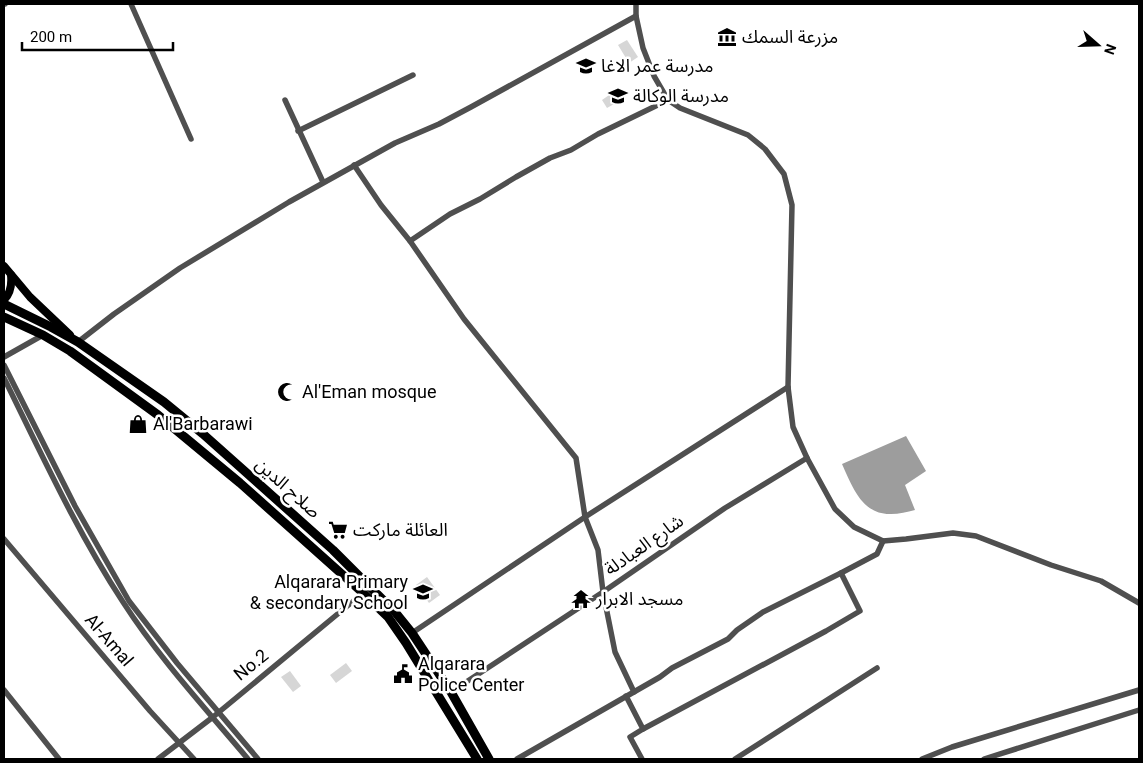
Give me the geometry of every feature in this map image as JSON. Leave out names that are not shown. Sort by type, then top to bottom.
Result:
[{"type":"highway","name":"صلاح الدين","points":[[4,304],[78,342],[164,402],[203,434],[333,550],[395,612],[412,632],[451,692],[489,759]]},
{"type":"highway","name":"صلاح الدين","points":[[4,317],[43,335],[115,382],[194,444],[388,617],[477,759]]},
{"type":"highway","points":[[194,444],[195,436],[203,434]]},
{"type":"highway","points":[[451,715],[453,709],[460,709]]},
{"type":"highway","points":[[462,735],[470,735],[472,731]]},
{"type":"main road","points":[[4,266],[30,297],[78,342]]},
{"type":"main road","points":[[4,300],[12,286],[11,276]]},
{"type":"street","points":[[131,4],[191,139]]},
{"type":"street","points":[[636,4],[636,16],[642,48],[668,100],[680,108],[748,135],[765,149],[784,174],[792,206],[788,387],[793,427],[807,458],[835,509],[854,528],[883,541],[906,540],[953,532],[976,536],[1051,565],[1101,581],[1139,603]]},
{"type":"street","points":[[78,342],[114,314],[180,268],[323,182],[395,144],[439,124],[636,16]]},
{"type":"street","points":[[298,130],[413,75]]},
{"type":"street","points":[[285,100],[323,182]]},
{"type":"street","points":[[410,241],[450,214],[480,199],[550,158],[570,150],[598,134],[668,100]]},
{"type":"street","points":[[354,165],[464,319],[576,458],[585,517],[598,550],[602,592],[617,658],[634,692]]},
{"type":"street","points":[[4,357],[43,335]]},
{"type":"street","points":[[4,365],[75,506],[129,601],[151,631],[258,759]]},
{"type":"street","points":[[4,378],[70,510],[111,584],[135,621],[160,654],[248,759]]},
{"type":"street","points":[[412,632],[585,517],[788,387]]},
{"type":"street","name":"شارع العبادلة","points":[[451,692],[725,508],[807,458]]},
{"type":"street","name":"Al-Amal","points":[[4,539],[150,711],[194,759]]},
{"type":"street","points":[[517,759],[660,677],[680,663],[728,639],[737,630],[763,612],[877,554],[883,541]]},
{"type":"street","points":[[642,759],[630,737],[860,611],[840,572]]},
{"type":"street","name":"No.2","points":[[158,759],[213,717],[362,593]]},
{"type":"street","points":[[735,759],[877,668]]},
{"type":"street","points":[[4,690],[59,759]]},
{"type":"street","points":[[922,759],[952,747],[1139,690]]},
{"type":"street","points":[[626,696],[643,729]]},
{"type":"street","points":[[984,759],[1139,710]]},
{"type":"shaded area","points":[[627,40],[638,57],[629,63],[618,45]]},
{"type":"shaded area","points":[[615,91],[621,100],[607,108],[602,100]]},
{"type":"shaded area","points":[[906,436],[926,471],[905,485],[915,510],[891,514],[873,510],[859,498],[842,464]]},
{"type":"shaded area","points":[[427,577],[440,595],[429,603],[416,585]]},
{"type":"shaded area","points":[[346,663],[352,671],[336,683],[330,675]]},
{"type":"shaded area","points":[[290,671],[301,686],[293,692],[281,677]]},
{"type":"place","name":"مزرعة السمك","points":[[727,37]]},
{"type":"place","name":"مدرسة عمر الاغا","points":[[586,66]]},
{"type":"place","name":"مدرسة الوكالة","points":[[618,96]]},
{"type":"place","name":"Al'Eman mosque","points":[[287,392]]},
{"type":"place","name":"Al'Barbarawi","points":[[138,424]]},
{"type":"place","name":"العائلة ماركت","points":[[338,530]]},
{"type":"place","name":"Alqarara Primary & secondary School","points":[[423,592]]},
{"type":"place","name":"مسجد الابرار","points":[[581,599]]},
{"type":"place","name":"Alqarara Police Center","points":[[403,674]]}]
